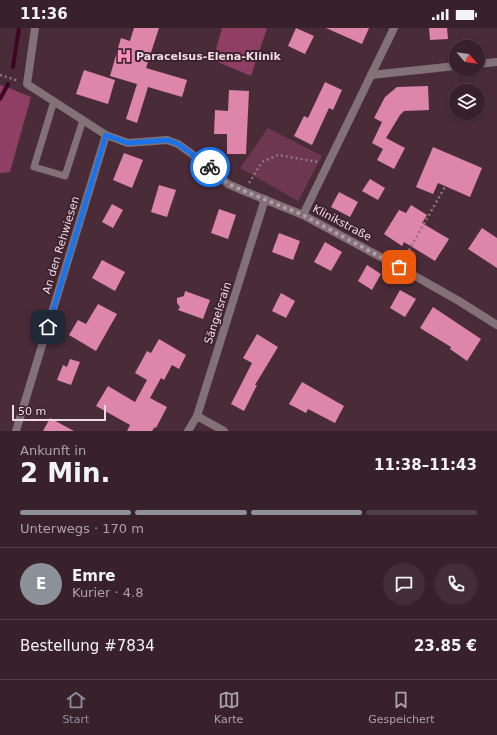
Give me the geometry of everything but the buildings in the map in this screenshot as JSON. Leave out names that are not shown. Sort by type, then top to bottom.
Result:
[{"type":"street","points":[[27,84],[35,28]]},
{"type":"street","points":[[303,215],[394,28]]},
{"type":"street","points":[[485,63],[497,62]]},
{"type":"street","points":[[371,75],[449,67]]},
{"type":"street","name":"Klinikstraße","points":[[27,84],[106,135],[128,143],[168,140],[178,144],[210,167],[228,184],[303,215],[459,301],[497,325]]},
{"type":"street","name":"An den Rehwiesen","points":[[16,431],[106,135]]},
{"type":"street","name":"Sängelsrain","points":[[188,431],[197,416],[265,199]]},
{"type":"street","points":[[197,416],[224,431]]},
{"type":"lane","points":[[54,101],[34,167],[65,176],[83,120]]},
{"type":"path","points":[[0,75],[27,84]]},
{"type":"path","points":[[244,191],[262,162],[278,155],[318,162],[327,166]]},
{"type":"path","points":[[399,267],[446,185]]},
{"type":"shaded area","points":[[222,28],[267,28],[251,76],[213,60]]},
{"type":"shaded area","points":[[0,85],[31,97],[10,172],[0,173]]},
{"type":"shaded area","points":[[268,128],[322,156],[298,201],[240,168]]},
{"type":"waterway","points":[[13,67],[19,28]]},
{"type":"waterway","points":[[0,99],[8,84]]},
{"type":"way so far","points":[[210,167],[228,184],[303,215],[399,267]]},
{"type":"place","name":"Paracelsus-Elena-Klinik","points":[[124,56]]},
{"type":"route","points":[[48,327],[106,135],[128,143],[168,140],[178,144],[210,167]]}]
